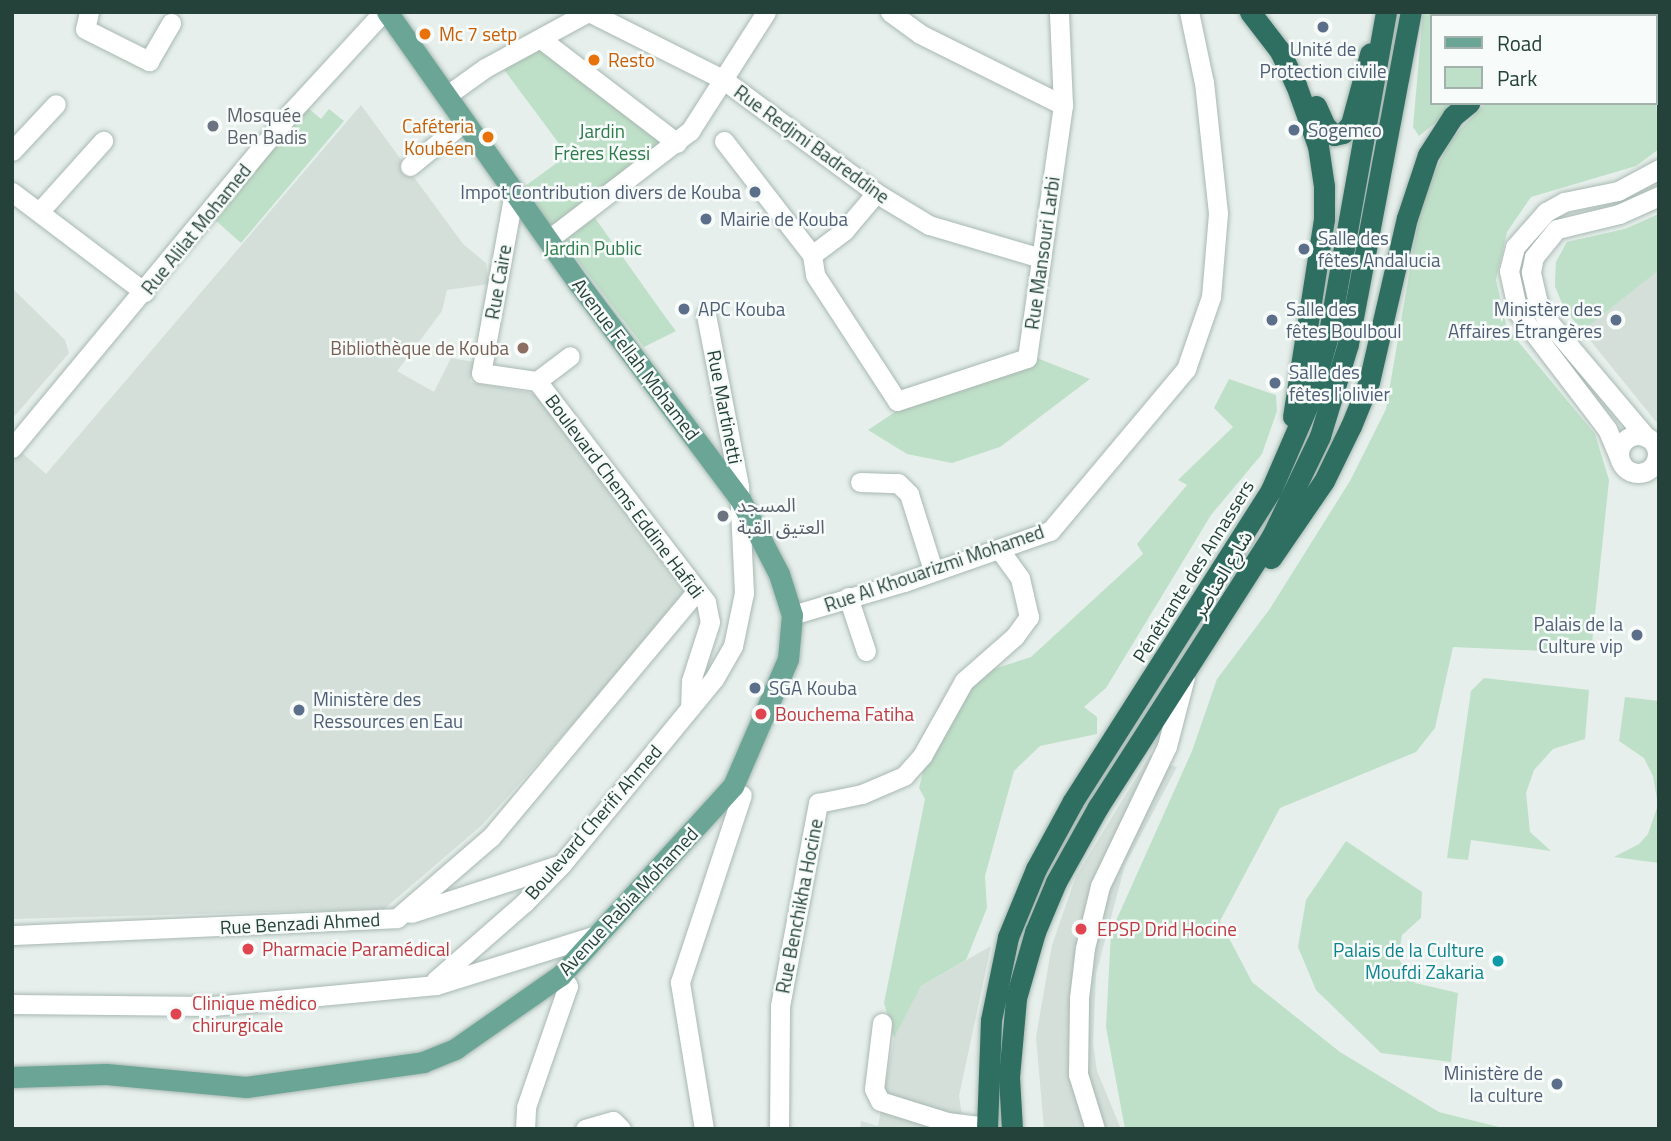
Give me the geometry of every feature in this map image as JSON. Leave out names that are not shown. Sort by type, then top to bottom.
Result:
[{"type":"highway","points":[[1250,12],[1280,51],[1296,85],[1318,146],[1324,186],[1324,219],[1286,457]]},
{"type":"highway","points":[[1268,12],[1297,59],[1325,126],[1334,135],[1343,133],[1351,124],[1385,12]]},
{"type":"highway","name":"Pénétrante des Annassers","points":[[987,1128],[991,1020],[1007,937],[1036,869],[1073,801],[1248,529],[1286,457],[1309,402],[1329,332],[1385,12]]},
{"type":"highway","name":"شارع العناصر","points":[[1012,1129],[1009,1077],[1016,998],[1035,932],[1056,882],[1098,807],[1231,605],[1271,538],[1324,423],[1348,344],[1411,12]]},
{"type":"highway","points":[[1231,605],[1294,528],[1351,426],[1369,382],[1407,218],[1428,155],[1453,116],[1467,105]]},
{"type":"main road","name":"Avenue Fellah Mohamed","points":[[385,12],[740,499]]},
{"type":"main road","name":"Avenue Rabia Mohamed","points":[[12,1077],[106,1074],[246,1087],[423,1062],[455,1049],[561,975],[733,786],[788,659],[792,615],[779,574],[740,499]]},
{"type":"street","points":[[89,12],[85,29],[149,61],[171,23]]},
{"type":"street","name":"Rue Alilat Mohamed","points":[[12,448],[292,111],[385,12]]},
{"type":"street","points":[[446,96],[588,12]]},
{"type":"street","name":"Rue Redjmi Badreddine","points":[[588,12],[724,80],[876,193],[929,225],[1041,258]]},
{"type":"street","points":[[549,239],[677,143],[724,80],[766,12]]},
{"type":"street","points":[[890,12],[920,34],[1063,105]]},
{"type":"street","name":"Rue Mansouri Larbi","points":[[812,255],[815,275],[897,401],[1027,358],[1063,105],[1059,12]]},
{"type":"street","name":"Rue Al Khouarizmi Mohamed","points":[[792,615],[1000,550],[1050,531],[1186,369],[1211,297],[1218,213],[1204,83],[1189,12]]},
{"type":"street","points":[[541,39],[677,143]]},
{"type":"street","points":[[12,152],[56,104]]},
{"type":"street","points":[[410,166],[464,122]]},
{"type":"street","points":[[39,212],[103,141]]},
{"type":"street","points":[[724,141],[812,255],[844,231],[876,193]]},
{"type":"street","points":[[1659,169],[1618,191],[1564,202],[1546,212],[1516,247],[1509,271],[1518,312],[1607,429],[1619,457],[1629,471],[1651,474],[1656,462],[1654,443],[1548,320],[1538,303],[1531,272],[1534,257],[1557,229],[1619,214],[1659,196]]},
{"type":"street","points":[[12,192],[144,292]]},
{"type":"street","name":"Rue Caire","points":[[481,373],[514,192]]},
{"type":"street","name":"Rue Martinetti","points":[[690,708],[733,646],[744,593],[740,499],[706,314]]},
{"type":"street","points":[[537,381],[570,356]]},
{"type":"street","name":"Boulevard Chems Eddine Hafidi","points":[[481,373],[537,381],[706,602],[709,622],[691,681],[690,708]]},
{"type":"street","points":[[1619,457],[1624,440],[1635,435],[1654,443]]},
{"type":"street","points":[[860,482],[898,483],[909,494],[933,570]]},
{"type":"street","name":"Rue Benchikha Hocine","points":[[779,1129],[780,1006],[818,803],[862,794],[904,776],[922,757],[964,681],[1015,636],[1029,617],[1020,578],[1000,550]]},
{"type":"street","name":"Rue Benzadi Ahmed","points":[[12,935],[397,918],[491,837],[696,592]]},
{"type":"street","points":[[848,597],[866,651]]},
{"type":"street","points":[[1095,1129],[1078,1073],[1077,1040],[1092,914],[1113,854],[1167,746],[1185,675]]},
{"type":"street","name":"Boulevard Cherifi Ahmed","points":[[436,985],[436,979],[562,864],[690,708]]},
{"type":"street","points":[[704,1129],[680,982],[742,795]]},
{"type":"street","points":[[397,918],[562,864]]},
{"type":"street","points":[[12,1004],[213,1006],[436,985],[600,934]]},
{"type":"street","points":[[526,1129],[526,1107],[568,986],[561,975]]},
{"type":"street","points":[[882,1023],[874,1089],[880,1101],[947,1122],[987,1128]]},
{"type":"street","points":[[12,1068],[39,1075]]},
{"type":"street","points":[[585,1129],[613,1121],[621,1129]]},
{"type":"shaded area","name":"Ministère des Ressources en Eau","points":[[361,105],[463,244],[486,263],[489,284],[447,290],[442,311],[397,371],[434,392],[451,358],[474,362],[470,382],[542,395],[690,594],[482,825],[384,909],[12,919],[12,460],[20,451],[46,474]]},
{"type":"shaded area","name":"Ministère des Affaires Étrangères","points":[[1659,214],[1657,423],[1564,308],[1555,286],[1556,262],[1567,242],[1625,229]]},
{"type":"shaded area","points":[[12,288],[65,340],[69,353],[12,419]]},
{"type":"shaded area","name":"EPSP Drid Hocine","points":[[1150,755],[1160,755],[1167,764],[1177,767],[1125,865],[1096,974],[1093,1044],[1097,1071],[1121,1129],[1044,1129],[1036,1037],[1052,945],[1076,876]]},
{"type":"shaded area","points":[[991,946],[959,1096],[964,1129],[860,1129],[861,1121],[878,1126],[896,1027],[921,986]]},
{"type":"green space","points":[[1423,12],[1434,14],[1430,14],[1430,105],[1458,105],[1419,136],[1413,127]]},
{"type":"green space","name":"Jardin Frères Kessi","points":[[540,46],[667,142],[553,228],[521,189],[565,157],[563,149],[499,63]]},
{"type":"green space","points":[[1484,105],[1656,105],[1659,149],[1636,166],[1531,197],[1507,232],[1496,280],[1507,328],[1595,434],[1609,480],[1591,653],[1453,647],[1435,728],[1416,752],[1280,808],[1220,921],[1252,982],[1340,1052],[1439,1112],[1507,1129],[1125,1129],[1106,1027],[1111,932],[1192,751],[1217,679],[1269,610],[1350,481],[1386,409],[1422,198],[1451,139]]},
{"type":"green space","points":[[308,108],[321,119],[329,109],[344,121],[241,243],[214,219]]},
{"type":"green space","points":[[1659,214],[1659,270],[1582,331],[1564,308],[1555,286],[1556,262],[1567,242],[1625,229]]},
{"type":"green space","name":"Jardin Public","points":[[595,218],[676,331],[644,347],[562,240]]},
{"type":"green space","points":[[1037,358],[1090,379],[1000,447],[952,463],[907,454],[868,430],[901,408]]},
{"type":"green space","points":[[1229,379],[1276,395],[1277,411],[1262,454],[1211,515],[1106,688],[1084,707],[1097,717],[1097,734],[1040,746],[1014,771],[985,876],[987,908],[966,960],[921,986],[894,1038],[884,1003],[925,799],[919,788],[933,733],[976,667],[994,669],[1031,657],[1143,554],[1137,544],[1187,485],[1178,480],[1233,427],[1214,408]]},
{"type":"green space","points":[[1484,678],[1589,690],[1585,739],[1553,749],[1534,770],[1526,793],[1530,832],[1551,851],[1471,840],[1468,860],[1447,858],[1471,691]]},
{"type":"green space","points":[[1625,697],[1659,701],[1659,863],[1614,857],[1639,844],[1648,834],[1658,805],[1653,776],[1644,758],[1619,741]]},
{"type":"green space","points":[[1346,841],[1422,892],[1421,918],[1402,935],[1398,958],[1415,983],[1458,993],[1451,1062],[1381,1053],[1316,990],[1298,947],[1306,900]]},
{"type":"place","name":"Unité de Protection civile","points":[[1323,27]]},
{"type":"place","name":"Mc 7 setp","points":[[425,34]]},
{"type":"place","name":"Resto","points":[[594,60]]},
{"type":"place","name":"Mosquée Ben Badis","points":[[213,126]]},
{"type":"place","name":"Sogemco","points":[[1294,130]]},
{"type":"place","name":"Caféteria Koubéen","points":[[488,137]]},
{"type":"place","name":"Impot Contribution divers de Kouba","points":[[755,192]]},
{"type":"place","name":"Mairie de Kouba","points":[[706,219]]},
{"type":"place","name":"Salle des fêtes Andalucia","points":[[1304,249]]},
{"type":"place","name":"APC Kouba","points":[[684,309]]},
{"type":"place","name":"Salle des fêtes Boulboul","points":[[1272,320]]},
{"type":"place","name":"Ministère des Affaires Étrangères","points":[[1616,320]]},
{"type":"place","name":"Bibliothèque de Kouba","points":[[523,348]]},
{"type":"place","name":"Salle des fêtes l'olivier","points":[[1275,383]]},
{"type":"place","name":"المسجد العتيق القبة","points":[[723,516]]},
{"type":"place","name":"Palais de la Culture vip","points":[[1637,635]]},
{"type":"place","name":"SGA Kouba","points":[[755,688]]},
{"type":"place","name":"Ministère des Ressources en Eau","points":[[299,710]]},
{"type":"place","name":"Bouchema Fatiha","points":[[761,714]]},
{"type":"place","name":"EPSP Drid Hocine","points":[[1081,929]]},
{"type":"place","name":"Pharmacie Paramédical","points":[[248,949]]},
{"type":"place","name":"Palais de la Culture Moufdi Zakaria","points":[[1498,961]]},
{"type":"place","name":"Clinique médico chirurgicale","points":[[176,1014]]},
{"type":"place","name":"Ministère de la culture","points":[[1557,1084]]}]
